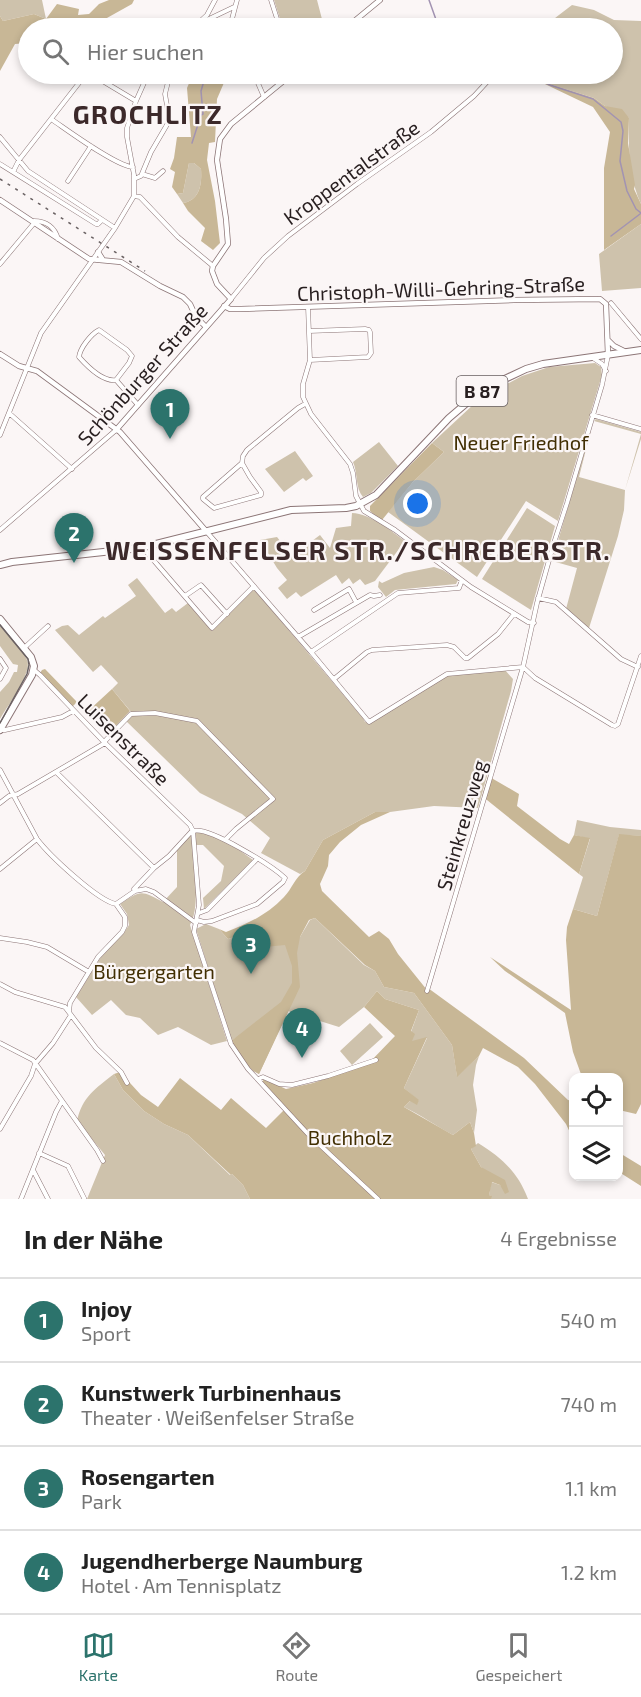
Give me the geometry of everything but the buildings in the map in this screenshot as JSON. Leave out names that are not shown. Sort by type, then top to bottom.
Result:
[{"type":"main road","points":[[358,18],[380,0]]},
{"type":"main road","points":[[231,299],[216,282],[212,271],[228,244],[217,160],[220,139],[231,124],[280,84]]},
{"type":"main road","points":[[0,200],[87,257],[121,262],[183,297],[189,302],[196,317],[206,327]]},
{"type":"main road","points":[[98,252],[103,260]]},
{"type":"main road","name":"Christoph-Willi-Gehring-Straße","points":[[224,306],[232,309],[598,298],[606,302],[608,355]]},
{"type":"main road","name":"Schönburger Straße","points":[[116,430],[231,299]]},
{"type":"main road","points":[[609,340],[614,346],[627,352]]},
{"type":"main road","name":"B 87","points":[[360,505],[375,495],[437,431],[475,396],[504,379],[543,364],[641,350]]},
{"type":"main road","points":[[0,354],[24,368],[41,374],[116,430],[206,531]]},
{"type":"main road","points":[[0,564],[143,548],[291,510],[346,508],[360,505]]},
{"type":"main road","points":[[0,619],[34,662],[34,670],[5,717],[0,730]]},
{"type":"street","points":[[203,18],[215,0]]},
{"type":"street","points":[[232,18],[237,0]]},
{"type":"street","points":[[271,0],[277,18]]},
{"type":"street","points":[[209,18],[234,7]]},
{"type":"street","points":[[224,12],[231,18]]},
{"type":"street","points":[[13,172],[19,160],[78,84]]},
{"type":"street","points":[[108,84],[136,101]]},
{"type":"street","points":[[0,435],[24,368],[44,328],[115,228],[134,196],[133,167],[127,134],[129,120],[144,84]]},
{"type":"street","points":[[134,179],[142,174],[151,152],[169,121],[165,94],[168,84]]},
{"type":"street","points":[[258,84],[264,97]]},
{"type":"street","name":"Kroppentalstraße","points":[[231,299],[264,258],[288,236],[431,132],[485,84]]},
{"type":"street","points":[[51,119],[125,166],[133,167]]},
{"type":"street","points":[[0,137],[28,171],[115,228]]},
{"type":"street","points":[[68,181],[91,146]]},
{"type":"street","points":[[0,162],[96,224],[102,220]]},
{"type":"street","points":[[142,174],[158,179],[164,171]]},
{"type":"street","points":[[134,196],[140,197],[178,237],[213,266]]},
{"type":"street","points":[[0,264],[34,221]]},
{"type":"street","points":[[610,303],[641,339]]},
{"type":"street","points":[[308,306],[310,360],[302,390],[305,404],[348,460],[360,505],[367,513],[395,530],[462,580],[514,614],[534,623]]},
{"type":"street","points":[[607,311],[617,311]]},
{"type":"street","points":[[309,331],[365,328],[370,332],[371,353],[368,357],[310,360]]},
{"type":"street","points":[[96,331],[102,331],[132,356],[116,380],[105,379],[79,357],[80,351],[96,331]]},
{"type":"street","name":"Steinkreuzweg","points":[[427,991],[523,667],[538,598],[606,371],[608,355]]},
{"type":"street","points":[[592,357],[602,364],[606,371]]},
{"type":"street","points":[[116,380],[138,405]]},
{"type":"street","points":[[242,463],[203,497],[202,499],[211,507],[233,504],[261,495],[242,463],[243,456],[305,404]]},
{"type":"street","points":[[9,413],[72,469]]},
{"type":"street","points":[[592,415],[641,429]]},
{"type":"street","name":"Schönburger Straße","points":[[0,530],[116,430]]},
{"type":"street","points":[[206,531],[369,722],[447,674],[523,667],[535,678],[615,726],[618,724],[641,656]]},
{"type":"street","points":[[143,548],[212,628],[254,586]]},
{"type":"street","points":[[311,652],[398,593],[459,588],[462,580]]},
{"type":"street","points":[[185,596],[201,585],[227,614]]},
{"type":"street","points":[[314,610],[349,589],[356,602]]},
{"type":"street","points":[[298,637],[356,602],[370,595],[380,595]]},
{"type":"street","points":[[538,598],[555,602],[621,659],[638,667]]},
{"type":"street","points":[[334,679],[372,650],[447,645],[454,647],[465,658],[468,658],[498,634],[514,614]]},
{"type":"street","points":[[24,648],[48,626]]},
{"type":"street","points":[[0,660],[6,668],[0,679]]},
{"type":"street","name":"Luisenstraße","points":[[34,670],[104,742],[183,817],[193,831]]},
{"type":"street","points":[[0,730],[62,717],[74,711]]},
{"type":"street","points":[[0,803],[104,742],[129,715],[134,713],[162,714],[197,721],[273,799],[225,840]]},
{"type":"street","points":[[0,770],[37,839],[53,858],[77,878],[106,901],[116,904],[125,917],[126,926],[104,949],[89,972],[70,1003],[70,1013],[53,1043],[35,1064],[31,1076],[0,1129]]},
{"type":"street","points":[[56,772],[154,868]]},
{"type":"street","points":[[116,904],[135,891],[146,889],[196,921],[208,922],[256,903],[285,878],[225,840],[202,830],[193,831],[154,868],[134,889],[135,891]]},
{"type":"street","points":[[193,831],[199,905],[195,935],[231,1044],[240,1059],[308,1134],[378,1199]]},
{"type":"street","points":[[0,869],[37,839]]},
{"type":"street","points":[[199,913],[207,910],[256,860]]},
{"type":"street","points":[[0,938],[47,947],[89,972]]},
{"type":"street","points":[[0,984],[15,992],[63,1006],[96,1048],[121,1072],[128,1083]]},
{"type":"street","points":[[63,1006],[70,1003]]},
{"type":"street","points":[[0,1043],[30,1058],[103,1161]]},
{"type":"street","points":[[258,1079],[263,1077],[279,1084],[292,1085],[376,1060]]},
{"type":"street","points":[[21,1199],[62,1101]]},
{"type":"street","points":[[39,1153],[68,1166],[84,1198]]},
{"type":"street","points":[[32,1169],[48,1199]]},
{"type":"green space","points":[[0,0],[42,0],[46,18],[34,14],[3,21],[0,16]]},
{"type":"green space","points":[[109,0],[134,0],[132,4],[107,18],[47,18],[57,4],[79,9],[78,15],[89,14],[99,4]]},
{"type":"green space","points":[[274,0],[317,0],[322,18],[280,18]]},
{"type":"green space","points":[[572,5],[594,10],[610,18],[555,18]]},
{"type":"green space","points":[[34,14],[44,18],[18,18],[18,44],[15,44],[0,71],[0,16],[3,21]]},
{"type":"green space","points":[[623,20],[641,21],[641,204],[632,173],[629,118],[594,98],[550,84],[623,84]]},
{"type":"green space","points":[[189,84],[223,84],[217,99],[215,142],[209,143],[207,160],[220,243],[213,250],[201,241],[205,228],[183,203],[193,199],[199,190],[201,169],[194,163],[189,163],[183,193],[177,194],[172,187],[175,172],[170,169],[177,137],[191,137],[187,88]]},
{"type":"green space","points":[[545,84],[594,98],[605,106],[622,109],[629,118],[628,143],[634,189],[641,204],[641,224],[604,250],[604,168],[610,132],[593,107]]},
{"type":"green space","points":[[189,163],[194,163],[201,169],[201,180],[199,191],[193,199],[183,203],[177,194],[183,193]]},
{"type":"green space","points":[[641,224],[641,288],[602,291],[599,254]]},
{"type":"green space","name":"Neuer Friedhof","points":[[595,363],[601,367],[602,375],[558,521],[526,501],[477,577],[388,512],[413,482],[444,452],[432,443],[475,403],[522,376],[549,367]]},
{"type":"green space","points":[[596,419],[641,432],[641,434],[594,421]]},
{"type":"green space","points":[[592,426],[579,477],[625,490],[624,510],[618,536],[589,628],[566,609],[577,568],[552,561]]},
{"type":"green space","points":[[641,434],[641,439],[625,490]]},
{"type":"green space","points":[[379,442],[398,466],[371,493],[363,497],[353,462]]},
{"type":"green space","points":[[432,443],[444,452],[413,482],[380,520],[370,511],[370,506]]},
{"type":"green space","points":[[295,451],[313,476],[306,481],[303,478],[284,492],[265,469]]},
{"type":"green space","points":[[527,508],[555,526],[531,610],[482,579]]},
{"type":"green space","points":[[352,513],[373,519],[405,541],[375,581],[365,585],[360,579],[353,584],[349,578],[342,584],[336,575],[301,597],[296,592],[287,599],[278,588],[287,580],[260,540],[277,537],[292,556],[320,535],[330,548],[336,528],[351,526]]},
{"type":"green space","points":[[434,567],[458,580],[456,584],[395,590],[386,597],[378,587],[379,581],[382,583],[404,573]]},
{"type":"green space","points":[[137,578],[165,613],[172,608],[176,612],[188,603],[212,631],[254,589],[365,722],[370,723],[447,676],[505,670],[513,679],[511,691],[478,808],[434,806],[375,812],[323,840],[305,871],[300,874],[261,853],[270,838],[242,814],[200,793],[125,720],[132,713],[112,689],[118,683],[101,665],[93,672],[55,630],[68,625],[79,635],[103,616],[105,618],[136,596],[128,585]]},
{"type":"green space","points":[[0,626],[22,651],[28,665],[23,681],[0,719],[0,692],[14,672],[17,672],[18,665],[13,664],[0,646]]},
{"type":"green space","points":[[45,669],[77,702],[72,707],[40,673]]},
{"type":"green space","points":[[112,689],[130,711],[108,734],[87,712]]},
{"type":"green space","points":[[488,776],[519,794],[517,806],[560,839],[569,844],[574,835],[590,838],[579,874],[482,796]]},
{"type":"green space","points":[[375,812],[390,812],[361,825],[340,842],[329,855],[328,866],[320,884],[322,891],[369,937],[379,931],[389,939],[427,990],[428,988],[524,1058],[569,1100],[569,1130],[535,1084],[518,1067],[483,1048],[479,1056],[457,1077],[452,1045],[414,993],[384,987],[375,971],[365,965],[315,918],[309,920],[300,937],[297,953],[300,987],[259,1074],[247,1064],[231,1041],[281,1002],[292,983],[292,966],[285,945],[265,947],[253,931],[228,939],[219,929],[226,932],[250,922],[271,909],[305,871],[323,840]]},
{"type":"green space","points":[[577,820],[610,827],[641,830],[641,836],[619,835],[597,916],[573,909],[583,877],[579,874],[590,839],[574,835]]},
{"type":"green space","points":[[195,832],[219,838],[253,860],[204,909],[203,898],[221,881],[224,866],[203,845],[196,845]]},
{"type":"green space","name":"Bürgergarten","points":[[190,834],[196,895],[190,925],[227,1041],[211,1045],[178,1027],[158,1035],[140,1018],[126,1015],[111,1000],[92,1015],[76,997],[106,949],[123,934],[129,925],[127,914],[120,904],[141,893],[163,902],[177,887],[177,844]]},
{"type":"green space","points":[[619,834],[641,836],[641,1104],[636,1114],[623,1111],[623,1073],[581,1073],[573,1052],[565,1013],[505,971],[490,957],[571,1010],[567,927],[573,909],[597,916]]},
{"type":"green space","points":[[315,918],[364,965],[375,971],[384,987],[414,993],[452,1045],[457,1076],[479,1056],[473,1085],[477,1110],[474,1133],[470,1122],[453,1135],[404,1107],[410,1101],[419,1101],[404,1088],[427,1038],[411,1042],[411,1032],[419,1010],[385,999],[377,991],[364,1007],[339,1027],[288,1011],[259,1074],[253,1071],[237,1037],[231,1041],[196,929],[206,924],[219,929],[228,939],[254,931],[265,947],[300,937],[310,920]]},
{"type":"green space","name":"Buchholz","points":[[377,991],[385,999],[419,1010],[411,1031],[415,1034],[412,1041],[427,1037],[404,1088],[419,1100],[417,1105],[410,1101],[404,1107],[453,1135],[470,1122],[476,1146],[471,1149],[481,1167],[505,1180],[509,1192],[505,1194],[500,1185],[492,1182],[489,1195],[492,1196],[491,1199],[250,1199],[243,1185],[188,1135],[164,1124],[144,1111],[123,1090],[114,1074],[120,1072],[141,1095],[158,1107],[180,1078],[221,1110],[231,1098],[266,1128],[286,1108],[262,1082],[264,1079],[286,1089],[313,1083],[368,1064],[395,1036],[364,1007]]},
{"type":"green space","points":[[370,1023],[383,1037],[352,1065],[340,1051]]},
{"type":"green space","points":[[114,1074],[123,1090],[144,1111],[164,1124],[188,1135],[243,1185],[250,1199],[87,1199],[105,1155],[77,1121],[86,1099]]},
{"type":"green space","points":[[478,1143],[508,1166],[528,1199],[491,1199],[489,1195],[491,1182],[509,1192],[481,1167],[471,1149]]},
{"type":"green space","points":[[623,1155],[641,1166],[641,1186],[623,1175]]},
{"type":"waterway","points":[[429,0],[435,18]]},
{"type":"waterway","points":[[192,143],[203,114],[201,91],[203,84]]},
{"type":"waterway","points":[[548,84],[593,99],[621,122],[623,131],[620,161],[627,191],[636,209],[641,213]]},
{"type":"waterway","points":[[611,236],[640,214]]},
{"type":"tram line","points":[[0,625],[28,659],[29,665],[27,674],[0,723]]},
{"type":"railway","points":[[0,179],[145,271]]},
{"type":"place","name":"Injoy","points":[[170,439]]},
{"type":"place","name":"Kunstwerk Turbinenhaus","points":[[74,563]]},
{"type":"place","name":"Rosengarten","points":[[251,974]]},
{"type":"place","name":"Jugendherberge Naumburg","points":[[302,1058]]},
{"type":"district","name":"GROCHLITZ","points":[[148,113]]},
{"type":"district","name":"WEISSENFELSER STR./SCHREBERSTR.","points":[[358,549]]}]
